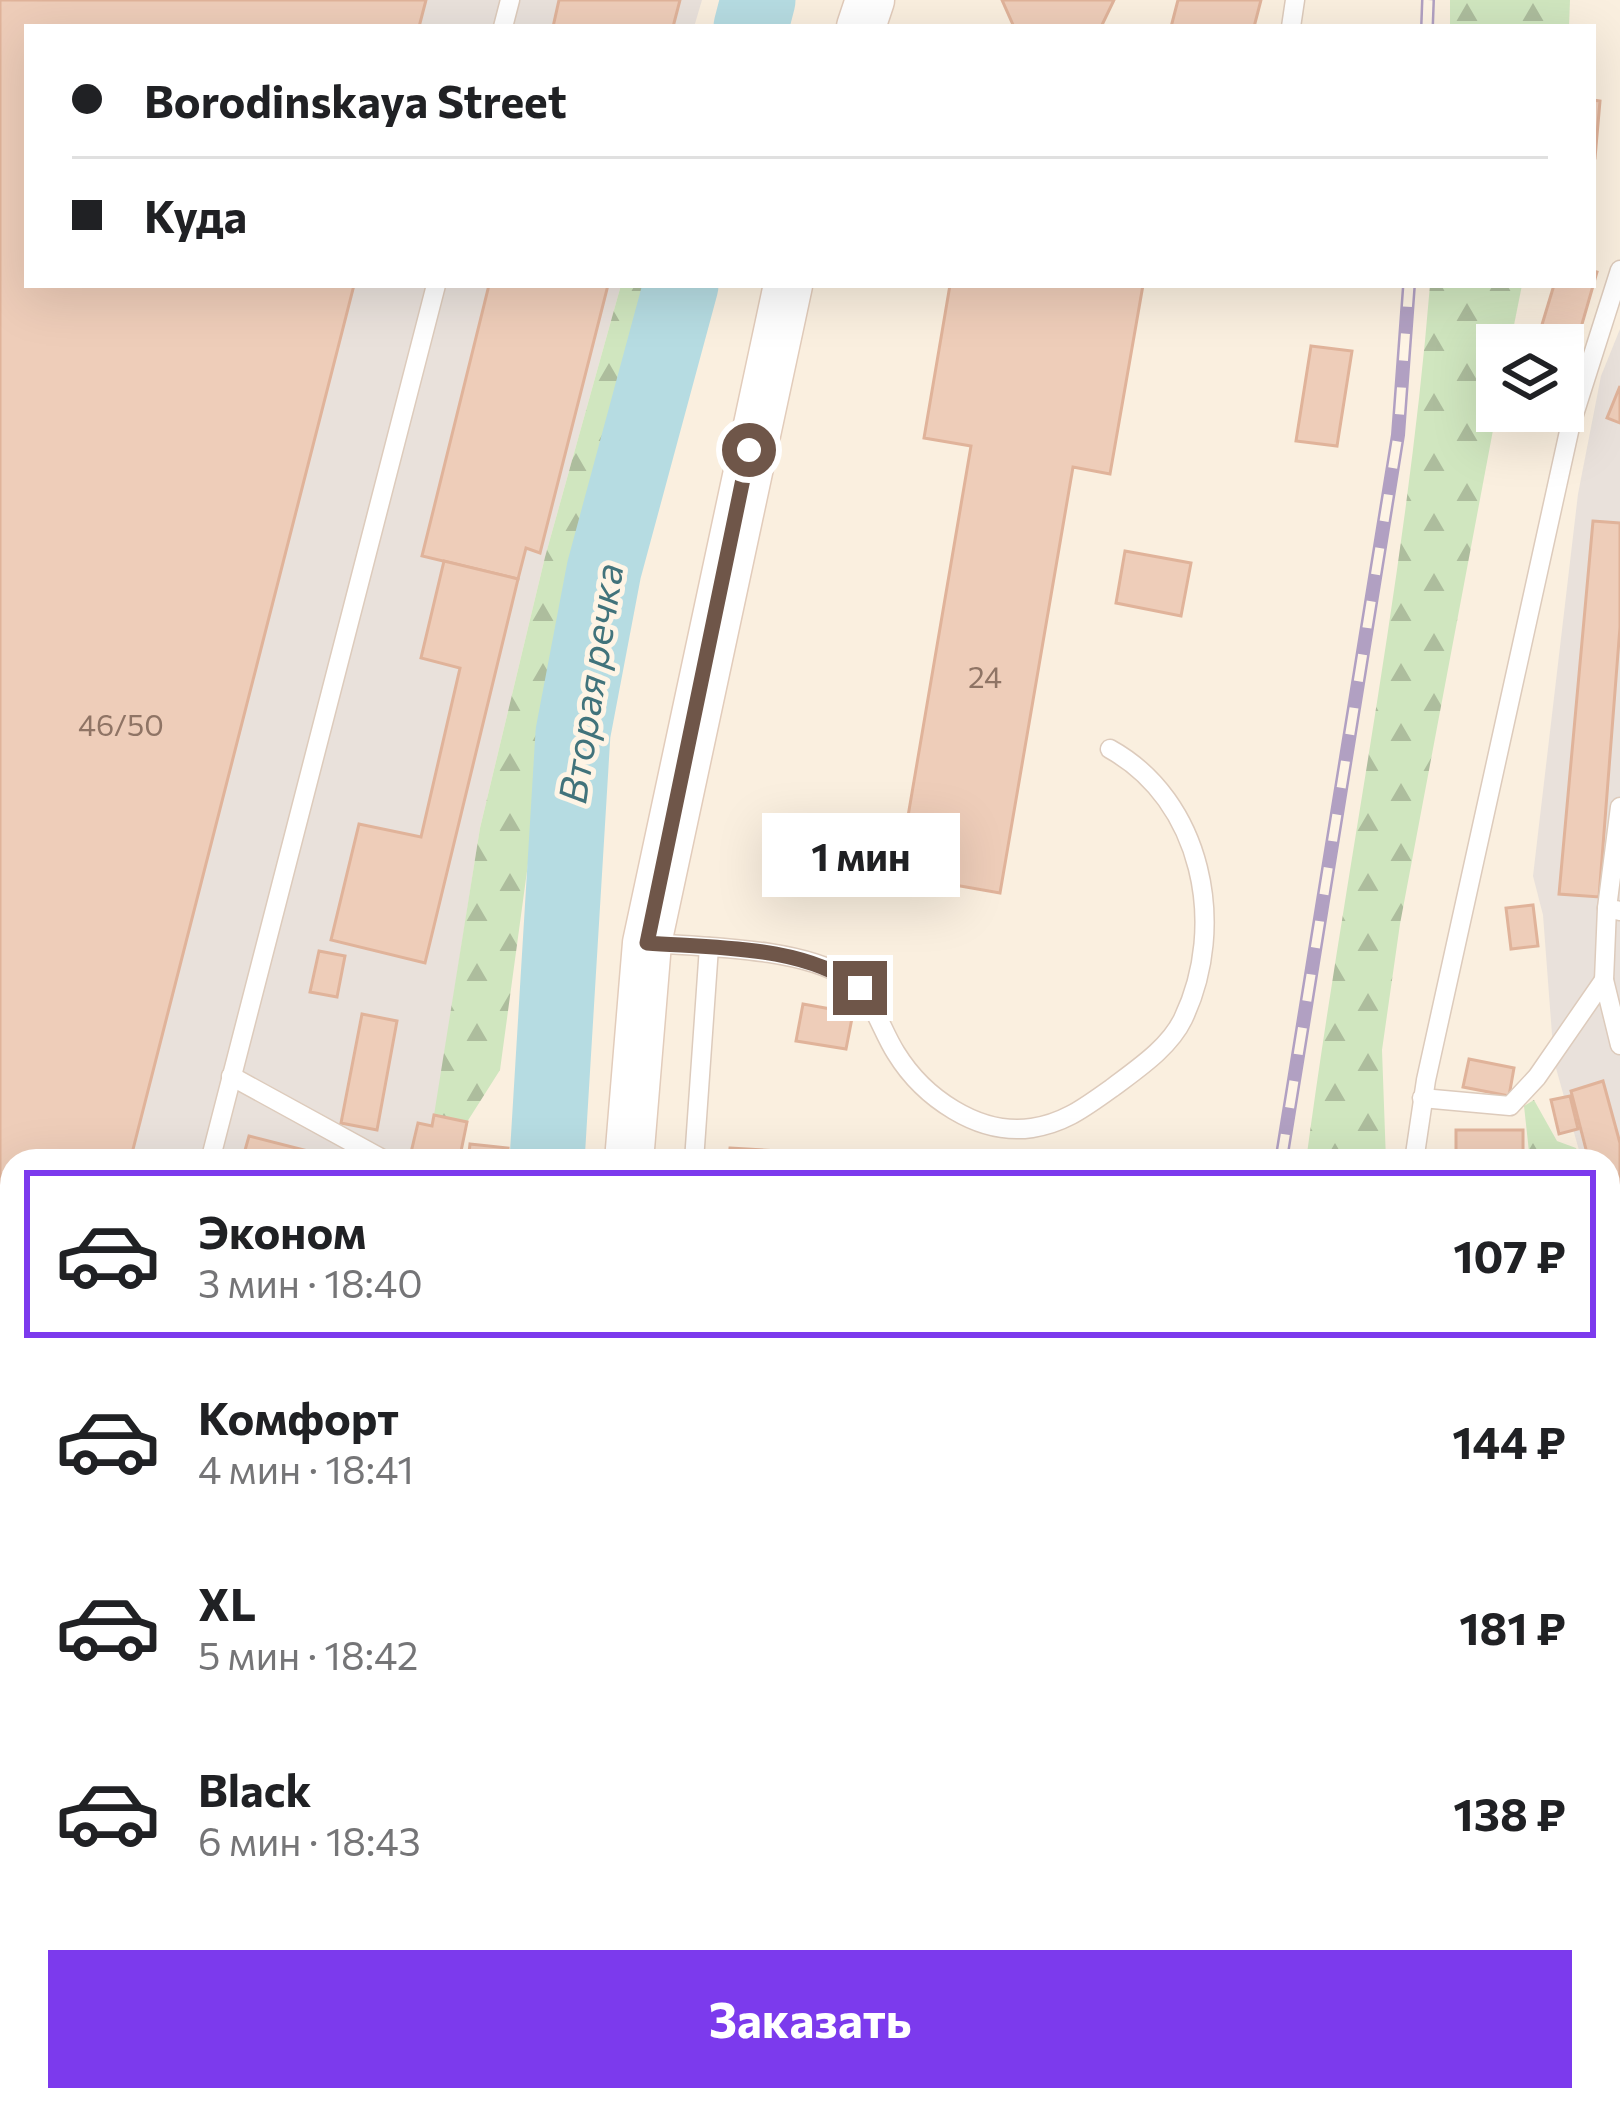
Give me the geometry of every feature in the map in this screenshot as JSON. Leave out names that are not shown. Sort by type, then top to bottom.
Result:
[{"type":"main road","points":[[630,1149],[647,943],[787,288]]},
{"type":"lane","points":[[1416,1149],[1422,1098],[1570,427],[1620,270]]},
{"type":"lane","points":[[213,1149],[435,288]]},
{"type":"lane","points":[[647,943],[709,947],[824,967],[860,988],[896,1054],[955,1112],[995,1126],[1028,1129],[1069,1120],[1147,1062],[1182,1021],[1200,964],[1204,882],[1186,828],[1162,786],[1110,749]]},
{"type":"lane","points":[[1620,807],[1604,980],[1620,1045]]},
{"type":"lane","points":[[695,1149],[709,947]]},
{"type":"lane","points":[[1422,1098],[1487,1108],[1510,1106],[1537,1077],[1604,980]]},
{"type":"lane","points":[[231,1076],[364,1149]]},
{"type":"shaded area","points":[[0,0],[702,0],[695,24],[24,24],[24,288],[620,288],[545,557],[480,828],[435,1114],[468,1122],[462,1149],[0,1149]]},
{"type":"shaded area","points":[[1620,329],[1620,1149],[1579,1149],[1554,1061],[1543,915],[1533,876],[1578,494],[1601,376]]},
{"type":"green space","points":[[1450,0],[1570,0],[1569,24],[1450,24]]},
{"type":"green space","points":[[620,288],[655,288],[579,571],[544,746],[500,1070],[467,1122],[434,1115],[480,828],[545,557]]},
{"type":"green space","points":[[1430,288],[1521,288],[1514,324],[1476,324],[1476,432],[1493,432],[1400,924],[1382,1050],[1386,1149],[1308,1149],[1391,614]]},
{"type":"green space","points":[[1534,1100],[1557,1141],[1576,1149],[1529,1149],[1524,1106]]},
{"type":"building","points":[[0,0],[426,0],[420,24],[24,24],[24,288],[353,288],[133,1149],[0,1149]]},
{"type":"building","points":[[559,0],[680,0],[674,24],[554,24]]},
{"type":"building","points":[[1002,0],[1114,0],[1102,24],[1013,24]]},
{"type":"building","points":[[1178,0],[1261,0],[1255,24],[1172,24]]},
{"type":"building","points":[[1596,100],[1600,101],[1596,147]]},
{"type":"building","points":[[488,288],[607,288],[540,553],[526,548],[518,579],[422,556]]},
{"type":"building","points":[[949,288],[1142,288],[1110,474],[1073,467],[1000,893],[898,875],[971,446],[924,438]]},
{"type":"building","points":[[1553,288],[1592,288],[1582,324],[1542,324]]},
{"type":"building","points":[[1311,346],[1352,351],[1337,446],[1296,441]]},
{"type":"building","points":[[1620,386],[1620,423],[1607,418]]},
{"type":"building","points":[[1593,521],[1620,523],[1620,627],[1599,897],[1559,894]]},
{"type":"building","points":[[1125,551],[1191,563],[1181,616],[1116,603]]},
{"type":"building","points":[[444,561],[518,579],[425,963],[331,940],[359,824],[421,837],[460,668],[421,658]]},
{"type":"building","points":[[1533,905],[1538,946],[1511,949],[1506,908]]},
{"type":"building","points":[[319,951],[345,956],[337,997],[310,992]]},
{"type":"building","points":[[803,1004],[853,1013],[846,1049],[796,1041]]},
{"type":"building","points":[[362,1014],[397,1021],[377,1130],[341,1123]]},
{"type":"building","points":[[1469,1059],[1514,1068],[1509,1096],[1463,1087]]},
{"type":"building","points":[[1603,1081],[1620,1149],[1586,1149],[1571,1091]]},
{"type":"building","points":[[1570,1096],[1578,1129],[1559,1134],[1551,1100]]},
{"type":"building","points":[[434,1115],[467,1122],[461,1149],[412,1149],[418,1123],[432,1126]]},
{"type":"building","points":[[1456,1130],[1523,1130],[1523,1149],[1456,1149]]},
{"type":"building","points":[[249,1136],[300,1149],[245,1149]]},
{"type":"building","points":[[470,1144],[508,1148],[508,1149],[469,1149]]},
{"type":"waterway","name":"Вторая речка","points":[[752,24],[758,0]]},
{"type":"waterway","name":"Вторая речка","points":[[548,1149],[573,733],[604,570],[680,288]]},
{"type":"railway","points":[[1427,24],[1428,0]]},
{"type":"railway","points":[[1283,1149],[1398,435],[1409,288]]},
{"type":"route","points":[[749,450],[647,943],[736,950],[824,967],[860,988]]}]
